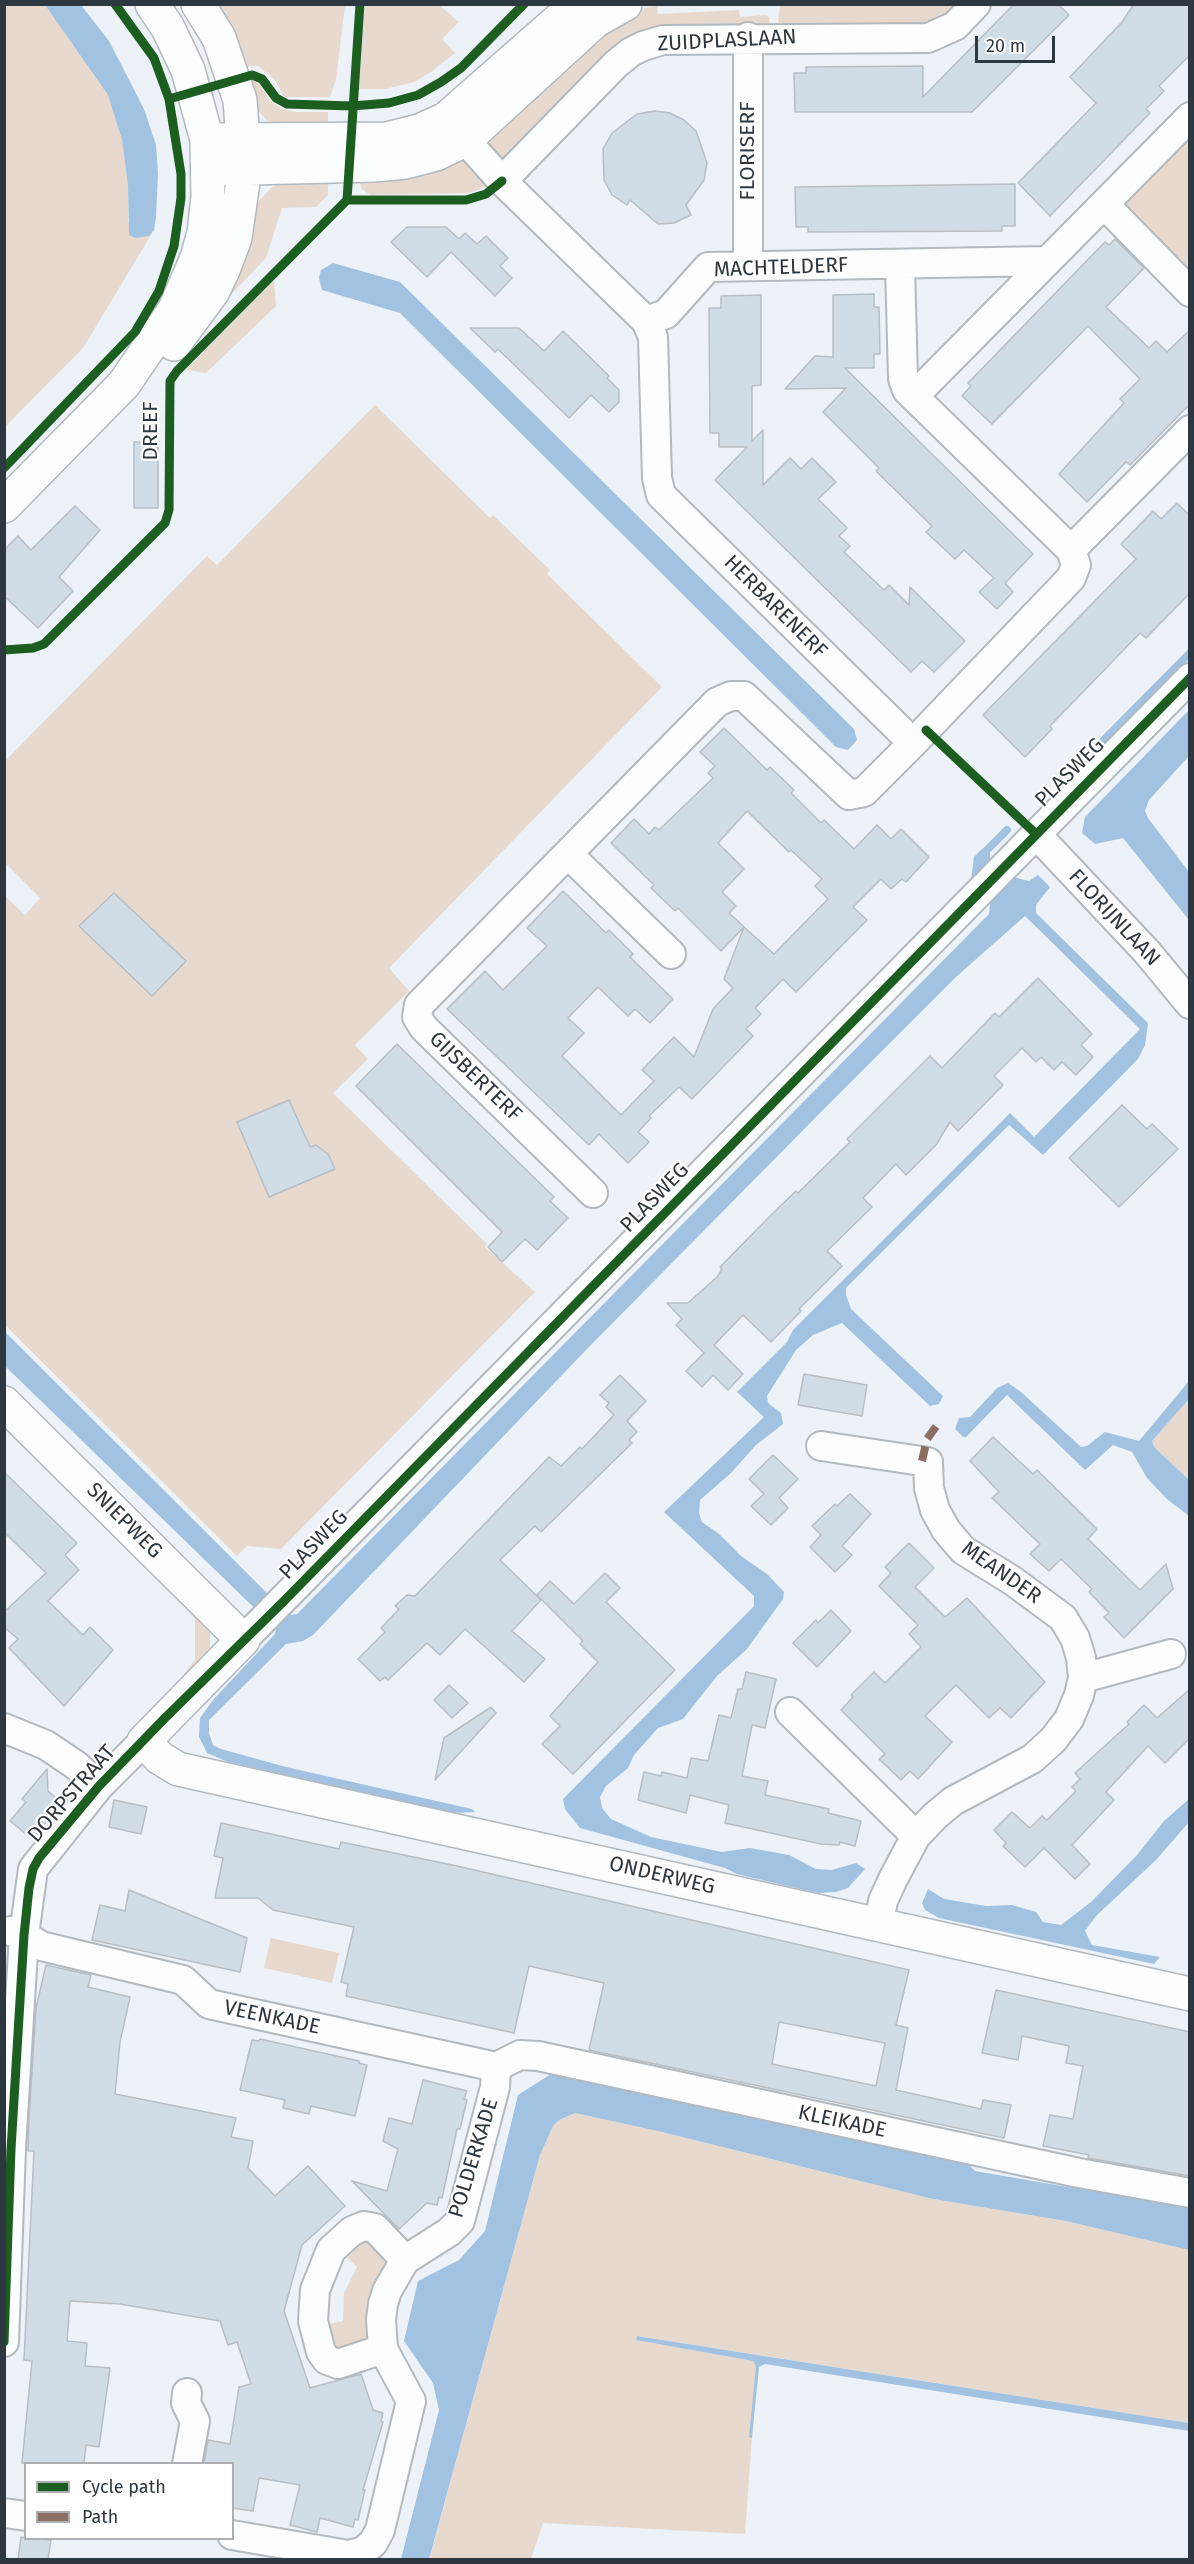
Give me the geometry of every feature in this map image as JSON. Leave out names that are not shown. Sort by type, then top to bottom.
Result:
[{"type":"street","name":"DREEF","points":[[4,506],[124,384],[175,309],[187,284],[204,233],[208,197],[207,154],[188,70],[168,28],[152,4]]},
{"type":"street","name":"DREEF","points":[[124,384],[159,361],[190,325],[213,291],[235,238],[244,154],[240,100],[219,38],[198,4]]},
{"type":"street","points":[[207,154],[244,154],[375,165],[405,162],[436,154],[456,130],[577,4]]},
{"type":"street","name":"ZUIDPLASLAAN","points":[[502,181],[631,52],[663,40],[748,37],[928,38],[955,26],[976,4]]},
{"type":"street","points":[[456,130],[595,21],[621,5]]},
{"type":"street","name":"FLORISERF","points":[[748,37],[748,265]]},
{"type":"street","points":[[914,396],[1190,117]]},
{"type":"street","points":[[456,130],[502,181],[646,321]]},
{"type":"street","points":[[1104,204],[1190,292]]},
{"type":"street","name":"MACHTELDERF","points":[[646,321],[666,314],[708,267],[1047,261]]},
{"type":"street","points":[[900,265],[903,379],[907,390],[1071,550],[1076,565],[1071,578],[913,743]]},
{"type":"street","name":"HERBARENERF","points":[[646,321],[653,337],[657,478],[661,495],[913,743]]},
{"type":"street","points":[[1071,550],[1190,430]]},
{"type":"street","name":"PLASWEG","points":[[144,1741],[1190,678]]},
{"type":"street","name":"GIJSBERTERF","points":[[593,1193],[417,1017],[419,1005],[717,702],[731,696],[744,696],[849,795],[864,792],[913,743]]},
{"type":"street","name":"FLORIJNLAAN","points":[[1035,834],[1147,952],[1190,1004]]},
{"type":"street","points":[[568,854],[671,954]]},
{"type":"street","name":"SNIEPWEG","points":[[4,1403],[263,1621]]},
{"type":"street","name":"MEANDER","points":[[821,1446],[928,1462],[928,1488],[935,1510],[946,1530],[963,1550],[1021,1587],[1063,1618],[1075,1638],[1083,1678]]},
{"type":"street","points":[[878,1925],[883,1901],[916,1836],[953,1801],[1032,1759],[1053,1740],[1069,1719],[1083,1678],[1171,1654]]},
{"type":"street","points":[[790,1712],[916,1836]]},
{"type":"street","points":[[4,1728],[46,1745],[77,1766],[99,1786]]},
{"type":"street","name":"DORPSTRAAT","points":[[4,2342],[11,2149],[14,1932],[33,1869],[99,1786],[144,1741]]},
{"type":"street","name":"ONDERWEG","points":[[144,1741],[160,1758],[178,1768],[1190,1994]]},
{"type":"street","name":"VEENKADE","points":[[14,1932],[41,1946],[183,1980],[209,2004],[496,2067]]},
{"type":"street","name":"KLEIKADE","points":[[496,2067],[520,2055],[538,2056],[1079,2173],[1190,2193]]},
{"type":"street","name":"POLDERKADE","points":[[234,2535],[334,2554],[362,2552],[373,2543],[380,2530],[411,2401],[383,2349],[381,2319],[387,2291],[405,2260],[448,2232],[460,2221],[495,2087],[496,2067]]},
{"type":"street","points":[[383,2349],[338,2364],[327,2360],[321,2352],[313,2321],[317,2283],[332,2250],[352,2231],[364,2226],[375,2229],[405,2260]]},
{"type":"street","points":[[187,2393],[186,2403],[195,2421],[188,2462]]},
{"type":"street","points":[[4,2513],[24,2516]]},
{"type":"shaded area","points":[[5,5],[45,5],[108,95],[122,140],[128,186],[128,222],[149,236],[154,230],[83,348],[5,427]]},
{"type":"shaded area","points":[[209,5],[345,5],[336,80],[330,97],[284,97],[275,80],[258,66],[242,67]]},
{"type":"shaded area","points":[[365,5],[439,5],[459,22],[442,39],[455,53],[414,82],[385,89],[359,89]]},
{"type":"shaded area","points":[[780,5],[964,5],[943,25],[777,31]]},
{"type":"shaded area","points":[[657,6],[658,14],[739,10],[740,17],[766,15],[769,17],[770,31],[650,34],[509,158],[499,157],[490,147],[489,138],[583,39],[638,9]]},
{"type":"shaded area","points":[[253,81],[260,84],[270,101],[282,109],[295,112],[328,112],[328,132],[274,125],[268,121],[258,111],[245,82]]},
{"type":"shaded area","points":[[1189,139],[1189,276],[1120,208]]},
{"type":"shaded area","points":[[460,160],[466,161],[488,186],[469,193],[370,195],[362,189],[359,181]]},
{"type":"shaded area","points":[[328,176],[328,195],[316,207],[282,208],[266,258],[202,325],[260,200],[272,187],[287,180]]},
{"type":"shaded area","points":[[274,281],[276,306],[206,373],[186,370]]},
{"type":"shaded area","points":[[375,405],[490,518],[493,515],[550,570],[547,574],[662,687],[389,968],[409,991],[355,1045],[368,1059],[333,1093],[487,1244],[485,1247],[535,1292],[281,1549],[247,1546],[237,1556],[5,1325],[4,895],[25,915],[40,898],[5,863],[5,761],[207,556],[217,565]]},
{"type":"shaded area","points":[[1189,1399],[1189,1480],[1154,1447],[1152,1441]]},
{"type":"shaded area","points":[[197,1609],[210,1627],[210,1653],[188,1678],[184,1674],[195,1660],[195,1619],[191,1614]]},
{"type":"shaded area","points":[[271,1938],[339,1953],[332,1983],[264,1968]]},
{"type":"shaded area","points":[[575,2113],[662,2132],[933,2199],[1066,2221],[1189,2250],[1189,2423],[638,2336],[637,2340],[753,2361],[757,2366],[745,2534],[543,2523],[531,2559],[429,2560],[540,2155],[553,2126],[559,2120]]},
{"type":"shaded area","points":[[369,2240],[388,2261],[368,2340],[341,2350],[333,2345],[325,2325],[343,2321],[344,2293],[357,2267],[343,2254],[356,2242]]},
{"type":"water","points":[[45,5],[81,5],[109,41],[144,109],[156,145],[158,173],[156,217],[154,230],[149,236],[135,238],[129,235],[128,186],[122,140],[108,95]]},
{"type":"water","points":[[333,263],[400,282],[854,729],[857,740],[848,750],[836,747],[400,313],[322,290],[319,278],[321,270]]},
{"type":"water","points":[[1189,710],[1189,756],[1149,800],[1145,811],[1189,872],[1189,920],[1123,838],[1095,844],[1082,833],[1085,817]]},
{"type":"water","points":[[983,848],[990,853],[990,860],[1017,878],[1029,881],[1038,875],[1050,887],[1036,905],[1036,913],[1148,1023],[1145,1045],[1138,1059],[1043,1155],[1009,1125],[846,1288],[851,1309],[943,1396],[939,1404],[930,1406],[842,1323],[813,1335],[796,1350],[767,1396],[768,1403],[781,1413],[783,1424],[756,1445],[731,1473],[700,1500],[699,1513],[702,1522],[719,1534],[741,1556],[767,1574],[784,1592],[783,1599],[747,1649],[717,1676],[683,1719],[658,1728],[634,1755],[628,1768],[606,1786],[600,1797],[602,1808],[611,1819],[651,1837],[722,1852],[750,1848],[789,1855],[816,1869],[832,1870],[856,1863],[865,1869],[848,1888],[836,1892],[817,1893],[737,1874],[725,1868],[580,1828],[565,1809],[563,1799],[754,1606],[754,1596],[664,1512],[764,1417],[737,1392],[787,1342],[793,1330],[1010,1113],[1034,1137],[1140,1029],[1025,916],[957,976],[819,1114],[585,1351],[313,1635],[303,1641],[286,1644],[209,1720],[209,1733],[213,1745],[221,1749],[286,1767],[472,1809],[475,1812],[454,1813],[228,1762],[207,1753],[199,1737],[200,1718],[213,1700],[275,1634],[276,1629],[5,1366],[4,1331],[289,1615],[297,1614],[989,914],[990,905],[971,881],[974,857]]},
{"type":"water","points":[[1189,1381],[1189,1399],[1152,1441],[1154,1447],[1189,1480],[1189,1516],[1167,1499],[1147,1478],[1132,1452],[1113,1445],[1085,1470],[1007,1395],[966,1437],[955,1429],[959,1418],[970,1417],[997,1388],[1008,1383],[1021,1392],[1081,1447],[1087,1446],[1105,1432],[1139,1441]]},
{"type":"water","points":[[1189,1799],[1189,1822],[1156,1860],[1096,1916],[1085,1931],[1092,1945],[1160,1957],[1154,1964],[939,1918],[925,1910],[922,1903],[928,1889],[944,1899],[986,1906],[1012,1905],[1036,1912],[1043,1922],[1061,1925],[1091,1902],[1137,1855],[1164,1821]]},
{"type":"water","points":[[551,2074],[968,2164],[975,2171],[1189,2208],[1189,2250],[1066,2221],[933,2199],[662,2132],[575,2113],[559,2120],[553,2126],[540,2155],[429,2559],[401,2559],[439,2410],[433,2383],[404,2341],[418,2281],[459,2260],[485,2231],[518,2095]]},
{"type":"water","points":[[637,2336],[1189,2423],[1189,2431],[765,2364],[759,2367],[752,2438],[749,2437],[756,2366],[753,2361],[636,2340]]},
{"type":"building","points":[[1014,4],[1058,4],[1069,15],[972,112],[795,112],[794,73],[806,73],[806,67],[923,66],[923,97]]},
{"type":"building","points":[[1134,4],[1190,4],[1190,55],[1159,86],[1164,91],[1146,109],[1150,113],[1050,216],[1018,183],[1096,103],[1070,77],[1122,22]]},
{"type":"building","points":[[655,111],[670,113],[684,120],[696,131],[707,163],[704,180],[686,205],[691,215],[674,223],[658,224],[630,200],[627,205],[612,195],[604,180],[603,149],[612,133],[637,114]]},
{"type":"building","points":[[1015,184],[1015,226],[1002,226],[1002,231],[808,232],[808,227],[796,227],[795,187]]},
{"type":"building","points":[[407,227],[446,227],[459,239],[465,233],[477,244],[486,236],[508,258],[500,266],[512,278],[495,296],[451,252],[427,277],[391,242]]},
{"type":"building","points":[[1115,239],[1144,268],[1106,307],[1149,348],[1156,341],[1167,352],[1190,330],[1190,404],[1130,465],[1126,462],[1087,502],[1059,474],[1124,403],[1120,399],[1140,379],[1088,326],[992,424],[962,396],[971,386],[968,383],[1105,242],[1109,245]]},
{"type":"building","points":[[874,294],[874,307],[879,307],[880,354],[874,354],[874,368],[845,368],[1033,554],[1005,583],[1013,592],[997,609],[979,592],[994,578],[964,550],[955,559],[926,532],[932,526],[876,471],[879,468],[823,412],[846,388],[785,389],[815,356],[833,357],[833,295]]},
{"type":"building","points":[[761,295],[761,385],[752,386],[752,441],[763,430],[763,485],[790,458],[801,469],[812,458],[836,482],[818,499],[847,528],[839,536],[850,546],[844,552],[884,590],[889,585],[909,605],[910,587],[965,641],[934,672],[922,661],[911,672],[715,480],[747,447],[719,447],[719,433],[710,433],[709,308],[721,308],[721,296]]},
{"type":"building","points":[[470,328],[519,328],[544,351],[563,331],[609,376],[607,378],[619,390],[619,402],[609,412],[591,395],[569,418],[498,349],[495,352]]},
{"type":"building","points":[[134,442],[158,442],[158,508],[134,508]]},
{"type":"building","points":[[1177,503],[1190,516],[1190,593],[1146,638],[1140,633],[1050,726],[1052,729],[1025,757],[983,715],[1136,559],[1121,544],[1153,511],[1161,519]]},
{"type":"building","points":[[75,506],[100,530],[59,577],[73,591],[38,628],[4,596],[4,550],[18,536],[31,550]]},
{"type":"building","points":[[724,728],[767,770],[770,767],[794,790],[791,793],[821,823],[824,820],[854,849],[877,825],[891,839],[901,829],[929,857],[906,882],[902,879],[891,889],[881,879],[853,907],[867,920],[796,992],[783,979],[755,1008],[761,1014],[746,1029],[753,1036],[692,1099],[679,1087],[649,1116],[651,1118],[638,1132],[649,1142],[628,1163],[599,1134],[589,1145],[447,1009],[485,971],[503,990],[547,946],[527,928],[563,891],[606,933],[609,930],[633,954],[630,957],[673,999],[650,1023],[635,1009],[628,1016],[598,987],[568,1018],[584,1033],[562,1056],[621,1115],[654,1081],[642,1070],[674,1037],[694,1057],[713,1009],[733,988],[724,979],[744,927],[721,951],[678,908],[675,911],[651,888],[654,885],[611,843],[634,819],[649,834],[655,827],[659,830],[713,778],[708,773],[715,766],[700,752]],"holes":[[[747,811],[789,852],[791,850],[822,879],[815,886],[828,899],[774,954],[729,913],[736,906],[722,892],[744,869],[718,843]]]},
{"type":"building","points":[[114,893],[186,961],[152,996],[79,926]]},
{"type":"building","points":[[1038,978],[1092,1034],[1081,1045],[1093,1057],[1076,1075],[1062,1062],[1054,1070],[1041,1057],[1036,1062],[1022,1048],[994,1076],[1003,1085],[958,1131],[950,1122],[936,1145],[906,1175],[896,1164],[863,1198],[872,1207],[827,1251],[842,1266],[799,1309],[801,1311],[771,1342],[743,1315],[714,1345],[743,1374],[728,1390],[713,1375],[702,1387],[686,1371],[704,1353],[676,1325],[682,1319],[667,1303],[688,1303],[717,1277],[722,1269],[720,1267],[773,1213],[796,1191],[798,1193],[850,1142],[847,1139],[930,1056],[942,1068],[995,1013],[999,1017]]},
{"type":"building","points":[[397,1044],[554,1197],[550,1201],[568,1218],[537,1250],[525,1239],[502,1262],[488,1247],[502,1232],[356,1086]]},
{"type":"building","points":[[289,1100],[310,1147],[316,1145],[328,1154],[335,1169],[269,1197],[237,1122]]},
{"type":"building","points":[[1122,1105],[1147,1129],[1152,1124],[1178,1149],[1119,1207],[1069,1158]]},
{"type":"building","points":[[804,1374],[867,1385],[862,1416],[798,1405]]},
{"type":"building","points":[[620,1375],[646,1401],[627,1421],[637,1432],[629,1440],[632,1443],[541,1532],[535,1526],[500,1560],[541,1600],[512,1631],[545,1659],[524,1682],[465,1629],[440,1655],[427,1643],[388,1680],[385,1677],[380,1681],[358,1659],[385,1632],[381,1628],[399,1609],[395,1606],[407,1595],[415,1596],[549,1457],[561,1466],[580,1447],[582,1449],[614,1415],[606,1407],[609,1403],[600,1395]]},
{"type":"building","points":[[993,1437],[1033,1474],[1037,1470],[1097,1529],[1088,1539],[1140,1590],[1166,1564],[1173,1589],[1124,1638],[1104,1617],[1109,1613],[1089,1592],[1092,1589],[1061,1559],[1049,1571],[1030,1554],[1040,1544],[992,1498],[999,1492],[970,1461]]},
{"type":"building","points":[[773,1455],[798,1479],[779,1498],[788,1508],[771,1525],[751,1506],[764,1494],[749,1479]]},
{"type":"building","points":[[4,1472],[77,1543],[65,1555],[79,1570],[48,1601],[83,1635],[90,1627],[113,1650],[64,1706],[9,1648],[18,1639],[4,1627],[4,1612],[46,1573],[4,1532]]},
{"type":"building","points":[[850,1494],[871,1514],[842,1546],[852,1555],[835,1572],[810,1547],[821,1535],[812,1526],[835,1504],[837,1506]]},
{"type":"building","points":[[909,1543],[934,1568],[915,1587],[945,1617],[967,1598],[1045,1682],[1011,1718],[1000,1708],[989,1718],[956,1685],[925,1716],[952,1742],[918,1779],[910,1771],[901,1780],[879,1759],[885,1754],[841,1710],[853,1697],[851,1695],[874,1672],[885,1683],[921,1647],[909,1634],[918,1625],[879,1586],[891,1573],[885,1567]]},
{"type":"building","points":[[605,1573],[620,1588],[606,1602],[675,1670],[573,1774],[542,1744],[560,1726],[550,1716],[598,1662],[580,1644],[583,1641],[537,1595],[550,1581],[574,1604]]},
{"type":"building","points":[[831,1610],[851,1631],[817,1667],[793,1643],[816,1620],[818,1623]]},
{"type":"building","points":[[746,1672],[776,1679],[765,1728],[752,1725],[742,1776],[768,1781],[765,1795],[829,1809],[828,1813],[861,1821],[855,1846],[840,1842],[839,1845],[821,1844],[725,1823],[729,1805],[690,1795],[686,1813],[638,1800],[644,1772],[661,1776],[662,1772],[687,1778],[691,1758],[708,1761],[719,1715],[731,1718],[738,1689],[742,1689]]},
{"type":"building","points":[[449,1685],[468,1703],[452,1718],[434,1700]]},
{"type":"building","points":[[1190,1689],[1190,1738],[1165,1763],[1148,1746],[1106,1792],[1114,1800],[1072,1845],[1090,1864],[1075,1879],[1044,1848],[1025,1867],[1003,1846],[1006,1843],[994,1830],[1012,1812],[1030,1828],[1042,1816],[1047,1820],[1076,1791],[1072,1787],[1080,1779],[1075,1773],[1129,1724],[1127,1722],[1144,1705],[1157,1718]]},
{"type":"building","points":[[491,1707],[496,1713],[435,1780],[444,1738]]},
{"type":"building","points":[[47,1769],[48,1791],[62,1803],[32,1839],[10,1821],[26,1802],[22,1799]]},
{"type":"building","points":[[114,1800],[147,1807],[141,1834],[109,1827]]},
{"type":"building","points":[[221,1823],[339,1849],[341,1842],[457,1866],[909,1970],[896,2025],[908,2028],[896,2090],[981,2109],[983,2100],[1011,2105],[1004,2138],[589,2050],[604,1983],[529,1966],[514,2033],[346,1996],[348,1984],[341,1982],[354,1927],[273,1910],[258,1898],[215,1898],[223,1858],[214,1856]],"holes":[[[779,2022],[885,2043],[876,2086],[772,2064]]]},
{"type":"building","points":[[129,1890],[247,1938],[240,1972],[92,1940],[100,1905],[125,1911]]},
{"type":"building","points":[[46,1965],[91,1975],[88,1987],[130,1997],[120,2042],[115,2094],[236,2118],[231,2137],[253,2141],[248,2168],[275,2196],[308,2166],[345,2206],[302,2245],[284,2311],[310,2388],[361,2374],[373,2410],[383,2413],[381,2421],[383,2422],[363,2490],[365,2490],[358,2520],[355,2519],[353,2527],[320,2518],[317,2532],[290,2525],[300,2485],[259,2478],[253,2511],[234,2508],[234,2462],[204,2462],[208,2440],[230,2444],[239,2387],[251,2384],[237,2342],[228,2345],[220,2321],[120,2304],[70,2301],[67,2341],[87,2343],[85,2366],[110,2368],[99,2447],[86,2445],[84,2462],[22,2463],[32,2361],[24,2360],[34,2151],[28,2151],[29,2119],[36,2008]]},
{"type":"building","points":[[996,1990],[1190,2032],[1190,2176],[1088,2158],[1089,2155],[1043,2146],[1050,2115],[1073,2119],[1083,2066],[1066,2063],[1069,2046],[1022,2036],[1018,2060],[982,2053]]},
{"type":"building","points":[[260,2039],[359,2061],[367,2065],[355,2116],[311,2106],[309,2114],[283,2108],[285,2100],[240,2090],[252,2040],[259,2041]]},
{"type":"building","points":[[423,2080],[467,2091],[464,2099],[467,2100],[460,2129],[457,2129],[442,2198],[439,2197],[437,2205],[427,2203],[399,2229],[352,2181],[387,2191],[398,2149],[383,2141],[389,2118],[412,2124]]},
{"type":"building","points":[[21,2537],[24,2537],[24,2540],[51,2540],[48,2559],[18,2559]]},
{"type":"waterway","points":[[1085,759],[1190,653]]},
{"type":"waterway","points":[[986,851],[1007,830]]},
{"type":"marked path","points":[[922,1461],[927,1439],[940,1421]]},
{"type":"cycle path","points":[[4,468],[135,332],[159,291],[174,246],[181,198],[181,174],[169,99],[154,58],[115,4]]},
{"type":"cycle path","points":[[347,200],[360,4]]},
{"type":"cycle path","points":[[169,99],[252,75],[262,79],[276,98],[287,104],[352,106],[389,103],[418,95],[461,68],[524,4]]},
{"type":"cycle path","points":[[347,200],[466,200],[486,194],[502,181]]},
{"type":"cycle path","points":[[4,650],[33,648],[44,644],[165,523],[169,510],[170,381],[177,371],[347,200]]},
{"type":"cycle path","points":[[4,2342],[11,2149],[24,1935],[29,1888],[33,1869],[39,1858],[99,1786],[165,1718],[281,1604],[1190,678]]},
{"type":"cycle path","points":[[926,730],[1036,834]]}]
